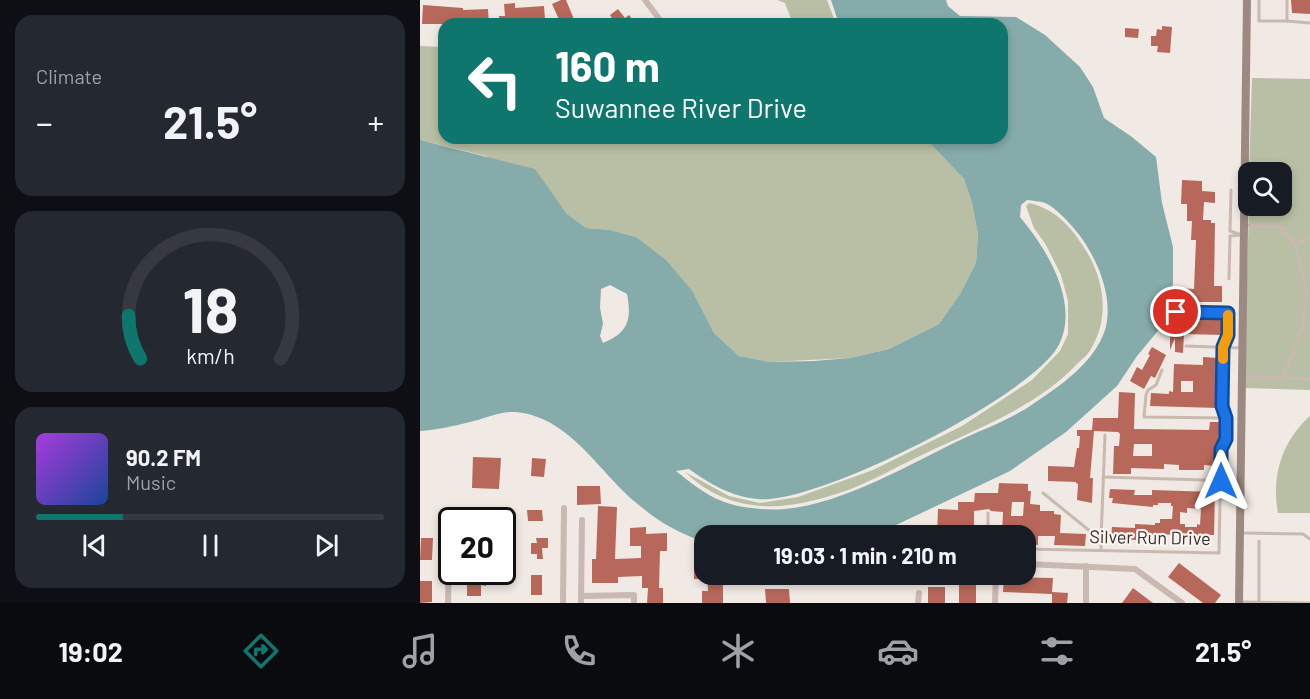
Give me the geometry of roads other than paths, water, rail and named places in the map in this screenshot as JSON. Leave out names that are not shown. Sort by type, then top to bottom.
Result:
[{"type":"street","points":[[645,0],[658,18]]},
{"type":"street","points":[[1239,603],[1247,1]]},
{"type":"street","points":[[563,603],[564,508]]},
{"type":"street","points":[[582,520],[582,599],[634,595],[634,603]]},
{"type":"street","points":[[1036,564],[1135,569],[1182,603]]},
{"type":"street","points":[[1086,566],[1086,603]]},
{"type":"street","points":[[448,585],[448,603]]},
{"type":"street","points":[[995,603],[996,585]]},
{"type":"street","points":[[918,593],[918,603]]},
{"type":"lane","points":[[1287,0],[1287,21]]},
{"type":"lane","points":[[1247,1],[1259,1],[1259,21],[1310,23]]},
{"type":"lane","points":[[1231,190],[1230,231],[1244,235]]},
{"type":"lane","points":[[1244,224],[1280,227],[1295,244],[1308,292],[1304,326],[1283,378]]},
{"type":"lane","points":[[1229,279],[1230,236],[1244,235]]},
{"type":"lane","points":[[1295,244],[1310,238]]},
{"type":"lane","points":[[1176,312],[1228,313],[1228,335],[1223,347],[1222,406],[1226,418],[1226,439],[1221,449],[1221,481]]},
{"type":"lane","points":[[1186,346],[1242,348]]},
{"type":"lane","points":[[1162,370],[1156,385],[1148,390],[1146,395],[1144,417],[1226,418]]},
{"type":"lane","points":[[1242,377],[1310,379]]},
{"type":"lane","points":[[1101,550],[1104,435]]},
{"type":"lane","points":[[1103,477],[1240,481]]},
{"type":"lane","name":"Silver Run Drive","points":[[1036,549],[1219,553],[1221,481]]},
{"type":"lane","points":[[1043,493],[1101,540]]},
{"type":"lane","points":[[988,513],[988,525]]},
{"type":"lane","points":[[1239,533],[1303,534],[1310,539]]},
{"type":"lane","points":[[1258,541],[1259,603]]},
{"type":"lane","points":[[1239,603],[1310,603]]},
{"type":"water","points":[[831,0],[946,0],[948,6],[960,16],[1016,17],[1045,35],[1080,67],[1093,87],[1104,118],[1156,157],[1162,203],[1173,247],[1173,284],[1162,326],[1137,356],[1117,386],[1066,432],[1010,471],[896,525],[694,525],[694,538],[676,530],[650,514],[620,488],[566,433],[534,416],[515,412],[504,413],[420,431],[420,140],[535,169],[566,213],[586,228],[610,230],[636,237],[666,260],[693,292],[714,333],[739,356],[770,362],[850,358],[889,349],[939,324],[960,294],[976,263],[978,235],[972,203],[964,179],[931,144],[1008,144],[1008,18],[837,18]],"holes":[[[1027,200],[1045,203],[1057,211],[1085,243],[1102,277],[1107,298],[1107,320],[1100,342],[1085,363],[1065,381],[1024,410],[1005,420],[861,488],[810,505],[785,509],[761,509],[735,505],[706,493],[676,471],[689,469],[705,480],[739,496],[758,499],[786,496],[825,485],[918,445],[1006,394],[1038,369],[1057,348],[1064,332],[1066,314],[1058,279],[1041,245],[1020,217],[1021,205]],[[610,285],[627,294],[629,311],[623,330],[603,343],[600,336],[603,324],[600,308],[601,289]]]}]
